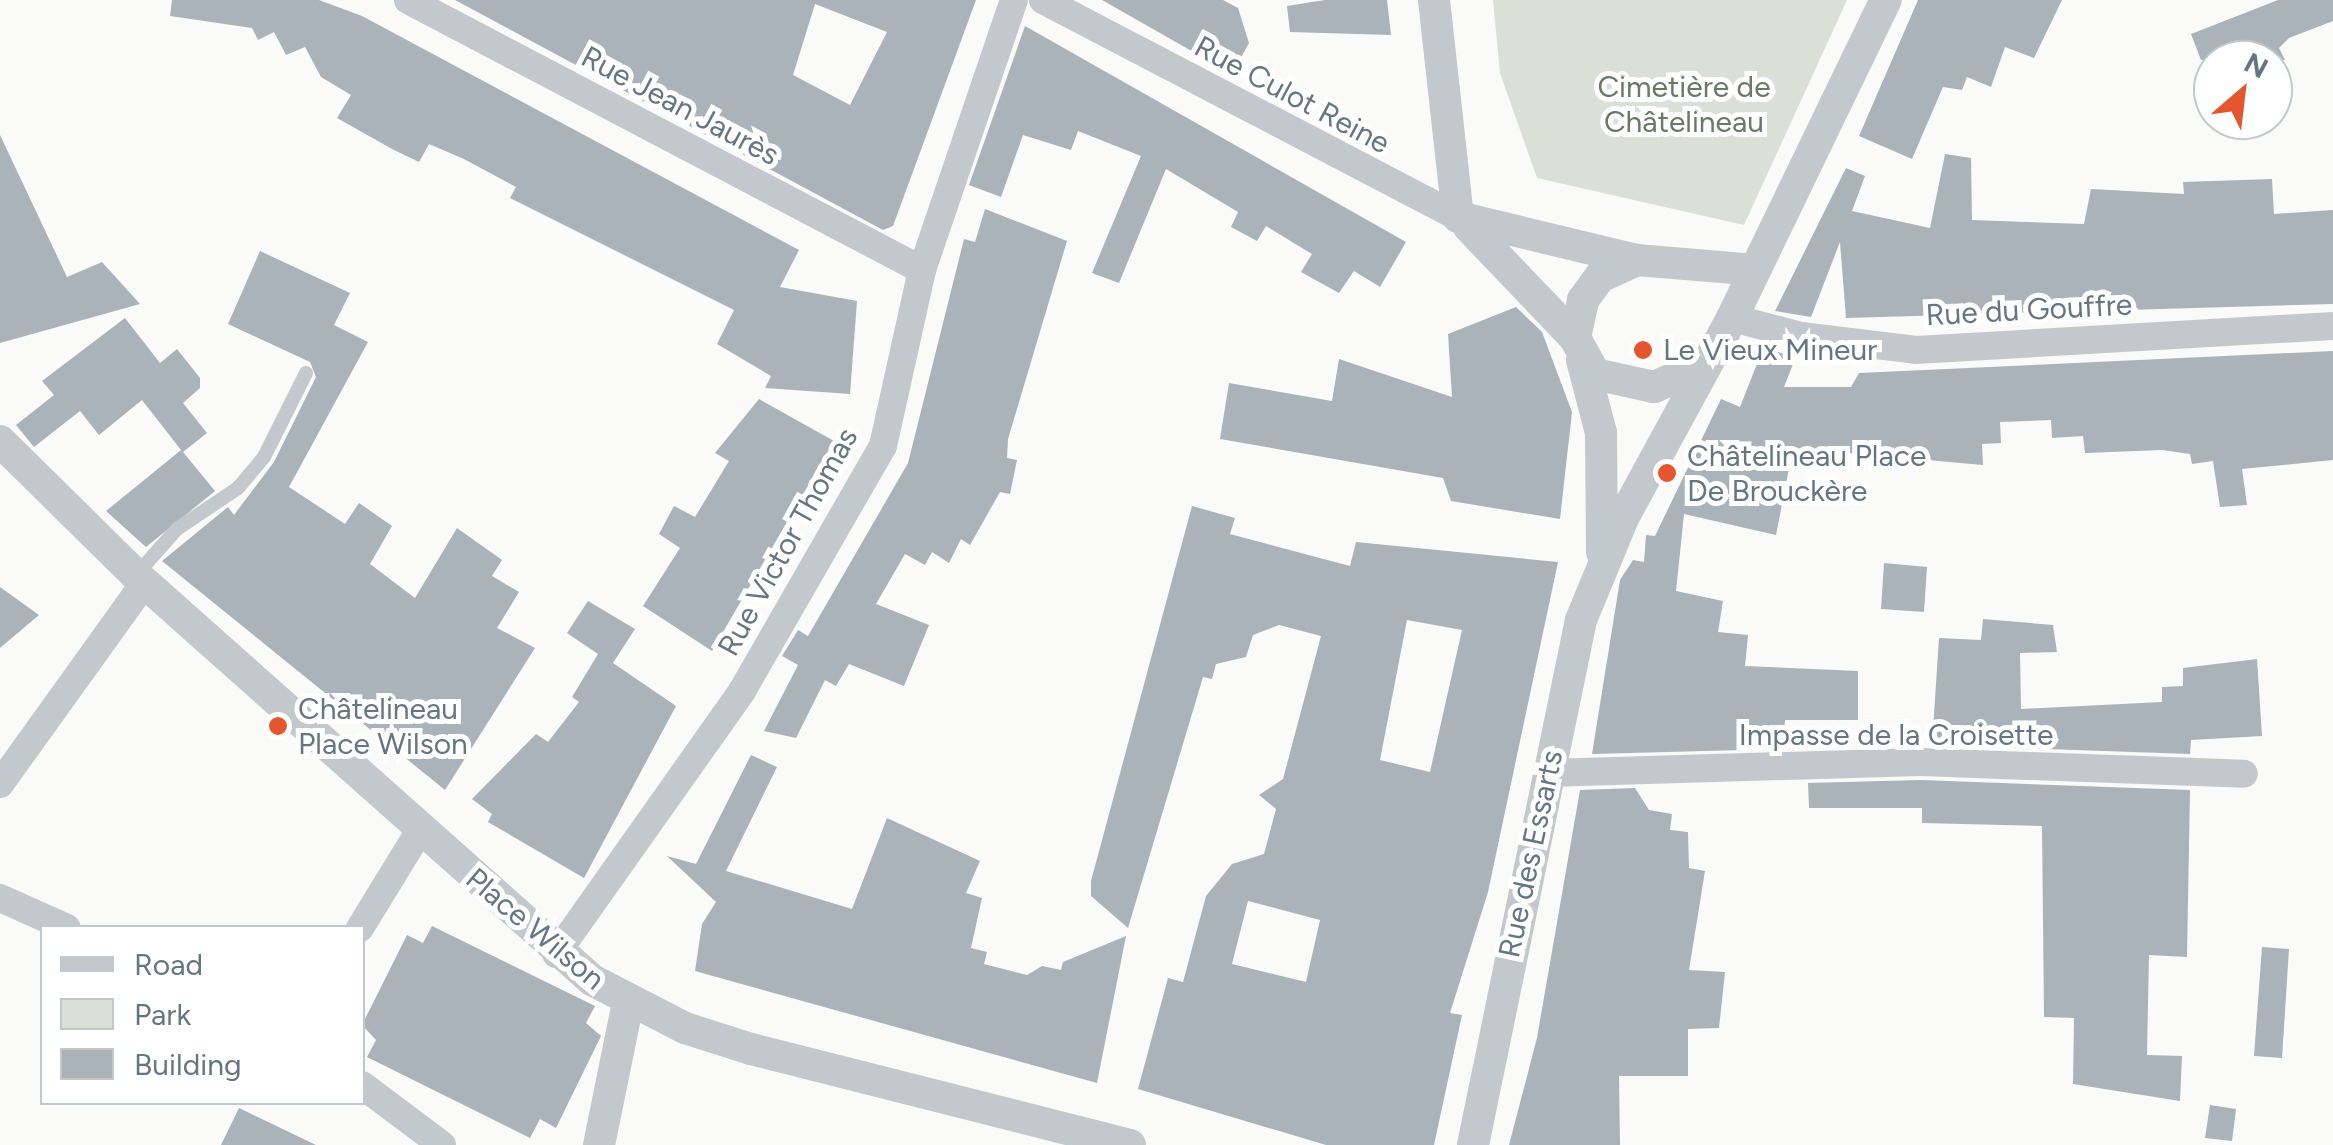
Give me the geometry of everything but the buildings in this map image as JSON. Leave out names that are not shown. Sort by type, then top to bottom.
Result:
[{"type":"street","name":"Rue Jean Jaurès","points":[[408,0],[922,270]]},
{"type":"street","name":"Rue Victor Thomas","points":[[556,954],[742,691],[883,446],[922,270],[1014,0]]},
{"type":"street","name":"Rue Culot Reine","points":[[1043,0],[1458,217]]},
{"type":"street","points":[[1434,0],[1458,217],[1524,276],[1595,374],[1645,388],[1706,364]]},
{"type":"street","name":"Rue des Essarts","points":[[1473,1145],[1581,620],[1603,566],[1732,318],[1886,0]]},
{"type":"street","points":[[1458,217],[1636,260],[1755,270]]},
{"type":"street","points":[[1603,566],[1601,432],[1578,349],[1591,288],[1636,260]]},
{"type":"street","name":"Rue du Gouffre","points":[[1732,318],[1801,336],[1916,350],[2333,326]]},
{"type":"street","name":"Place Wilson","points":[[0,442],[141,578],[556,954],[628,1003],[751,1048],[1130,1145]]},
{"type":"street","points":[[0,784],[141,578]]},
{"type":"street","name":"Impasse de la Croisette","points":[[1548,772],[1922,762],[2244,774]]},
{"type":"street","points":[[362,925],[420,830]]},
{"type":"street","points":[[0,898],[60,925]]},
{"type":"street","points":[[599,1145],[628,1003]]},
{"type":"street","points":[[365,1087],[438,1144]]},
{"type":"lane","points":[[141,578],[178,529],[238,488],[264,457],[306,373]]},
{"type":"green space","name":"Cimetière de Châtelineau","points":[[1493,0],[1847,0],[1744,225],[1537,178],[1500,73]]},
{"type":"place","name":"Le Vieux Mineur","points":[[1643,350]]},
{"type":"place","name":"Châtelineau Place De Brouckère","points":[[1667,473]]},
{"type":"place","name":"Châtelineau Place Wilson","points":[[278,726]]}]
